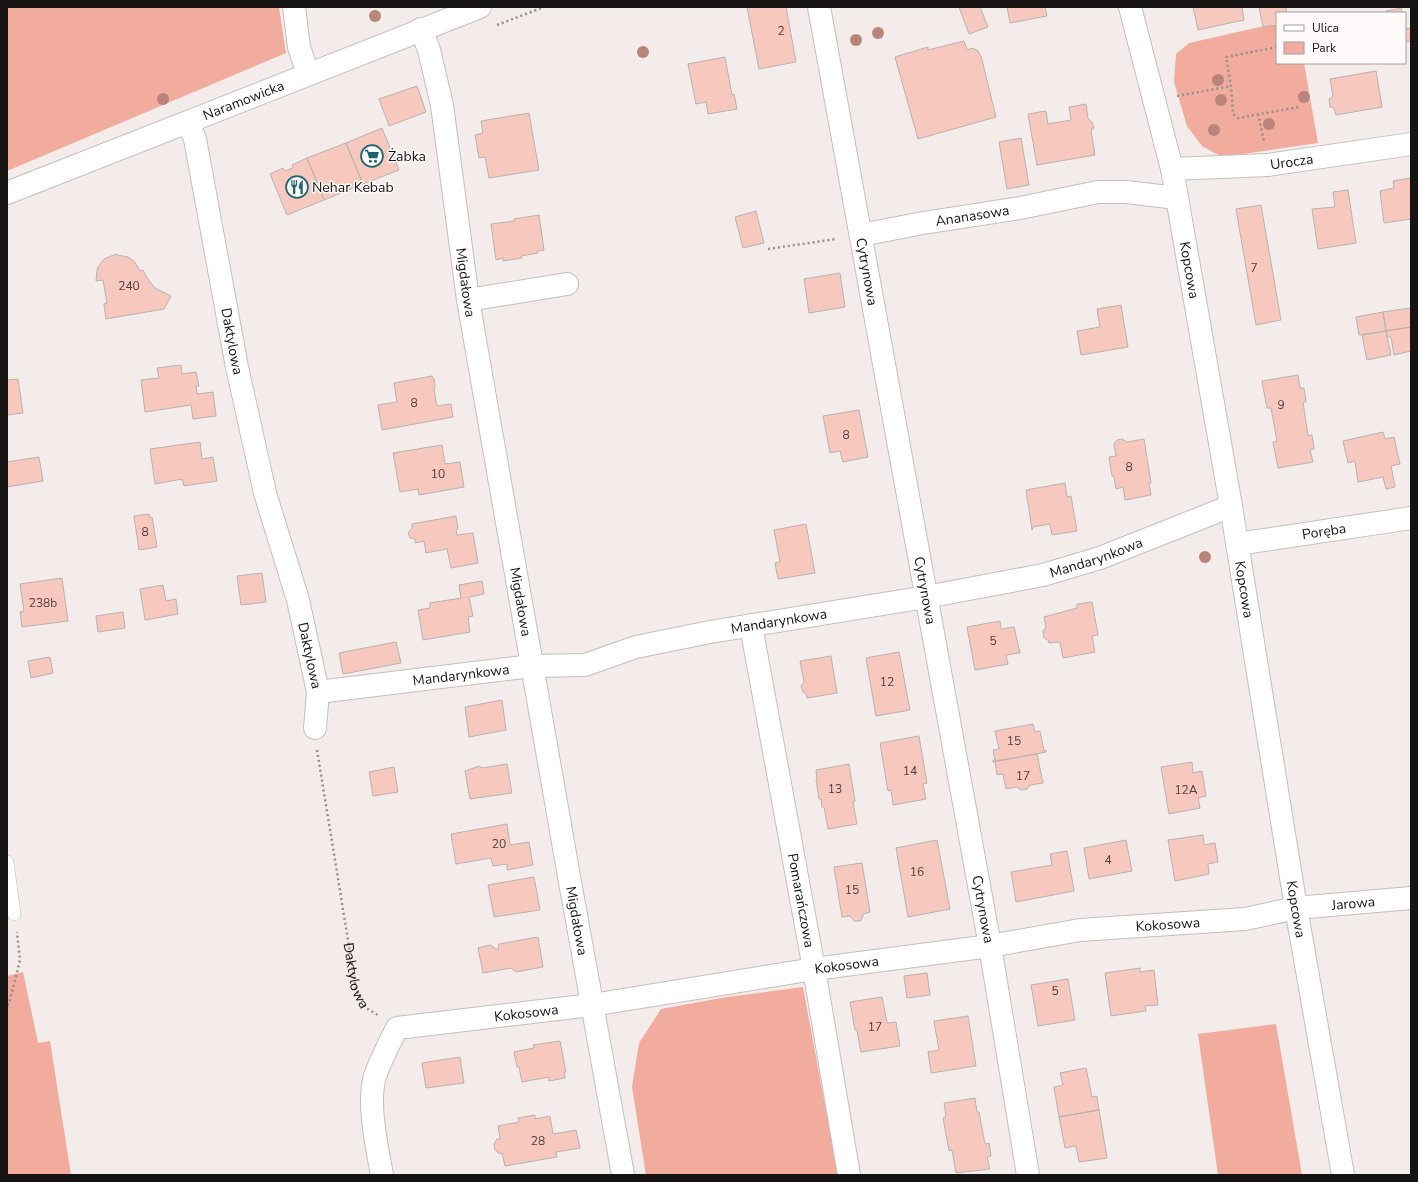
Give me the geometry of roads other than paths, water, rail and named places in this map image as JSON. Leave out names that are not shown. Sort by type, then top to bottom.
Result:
[{"type":"street","points":[[294,7],[299,47],[308,74]]},
{"type":"street","name":"Naramowicka","points":[[7,192],[480,7]]},
{"type":"street","name":"Cytrynowa","points":[[819,7],[990,946],[1028,1175]]},
{"type":"street","name":"Kopcowa","points":[[1130,7],[1172,169],[1231,506],[1296,908],[1343,1175]]},
{"type":"street","name":"Migdałowa","points":[[421,29],[429,50],[442,105],[468,300],[623,1175]]},
{"type":"street","name":"Daktylowa","points":[[188,122],[195,139],[237,367],[265,493],[298,600],[318,692],[315,728]]},
{"type":"street","name":"Urocza","points":[[1172,169],[1268,165],[1411,144]]},
{"type":"street","name":"Ananasowa","points":[[861,235],[923,223],[1020,208],[1098,192],[1126,192],[1177,198]]},
{"type":"street","points":[[468,300],[567,284]]},
{"type":"street","name":"Mandarynkowa","points":[[318,692],[532,666],[584,665],[636,647],[710,632],[926,597],[1050,573],[1100,558],[1231,506]]},
{"type":"street","name":"Poręba","points":[[1237,544],[1411,518]]},
{"type":"street","name":"Pomarańczowa","points":[[751,626],[814,969],[849,1175]]},
{"type":"street","name":"Jarowa","points":[[1296,908],[1411,898]]},
{"type":"street","name":"Kokosowa","points":[[382,1175],[374,1128],[373,1100],[375,1078],[383,1055],[397,1028],[592,1005],[814,969],[990,946],[1080,930],[1245,919],[1296,908]]},
{"type":"lane","points":[[7,862],[14,914]]},
{"type":"place","name":"Żabka","points":[[372,156]]},
{"type":"place","name":"Nehar Kebab","points":[[297,187]]}]
